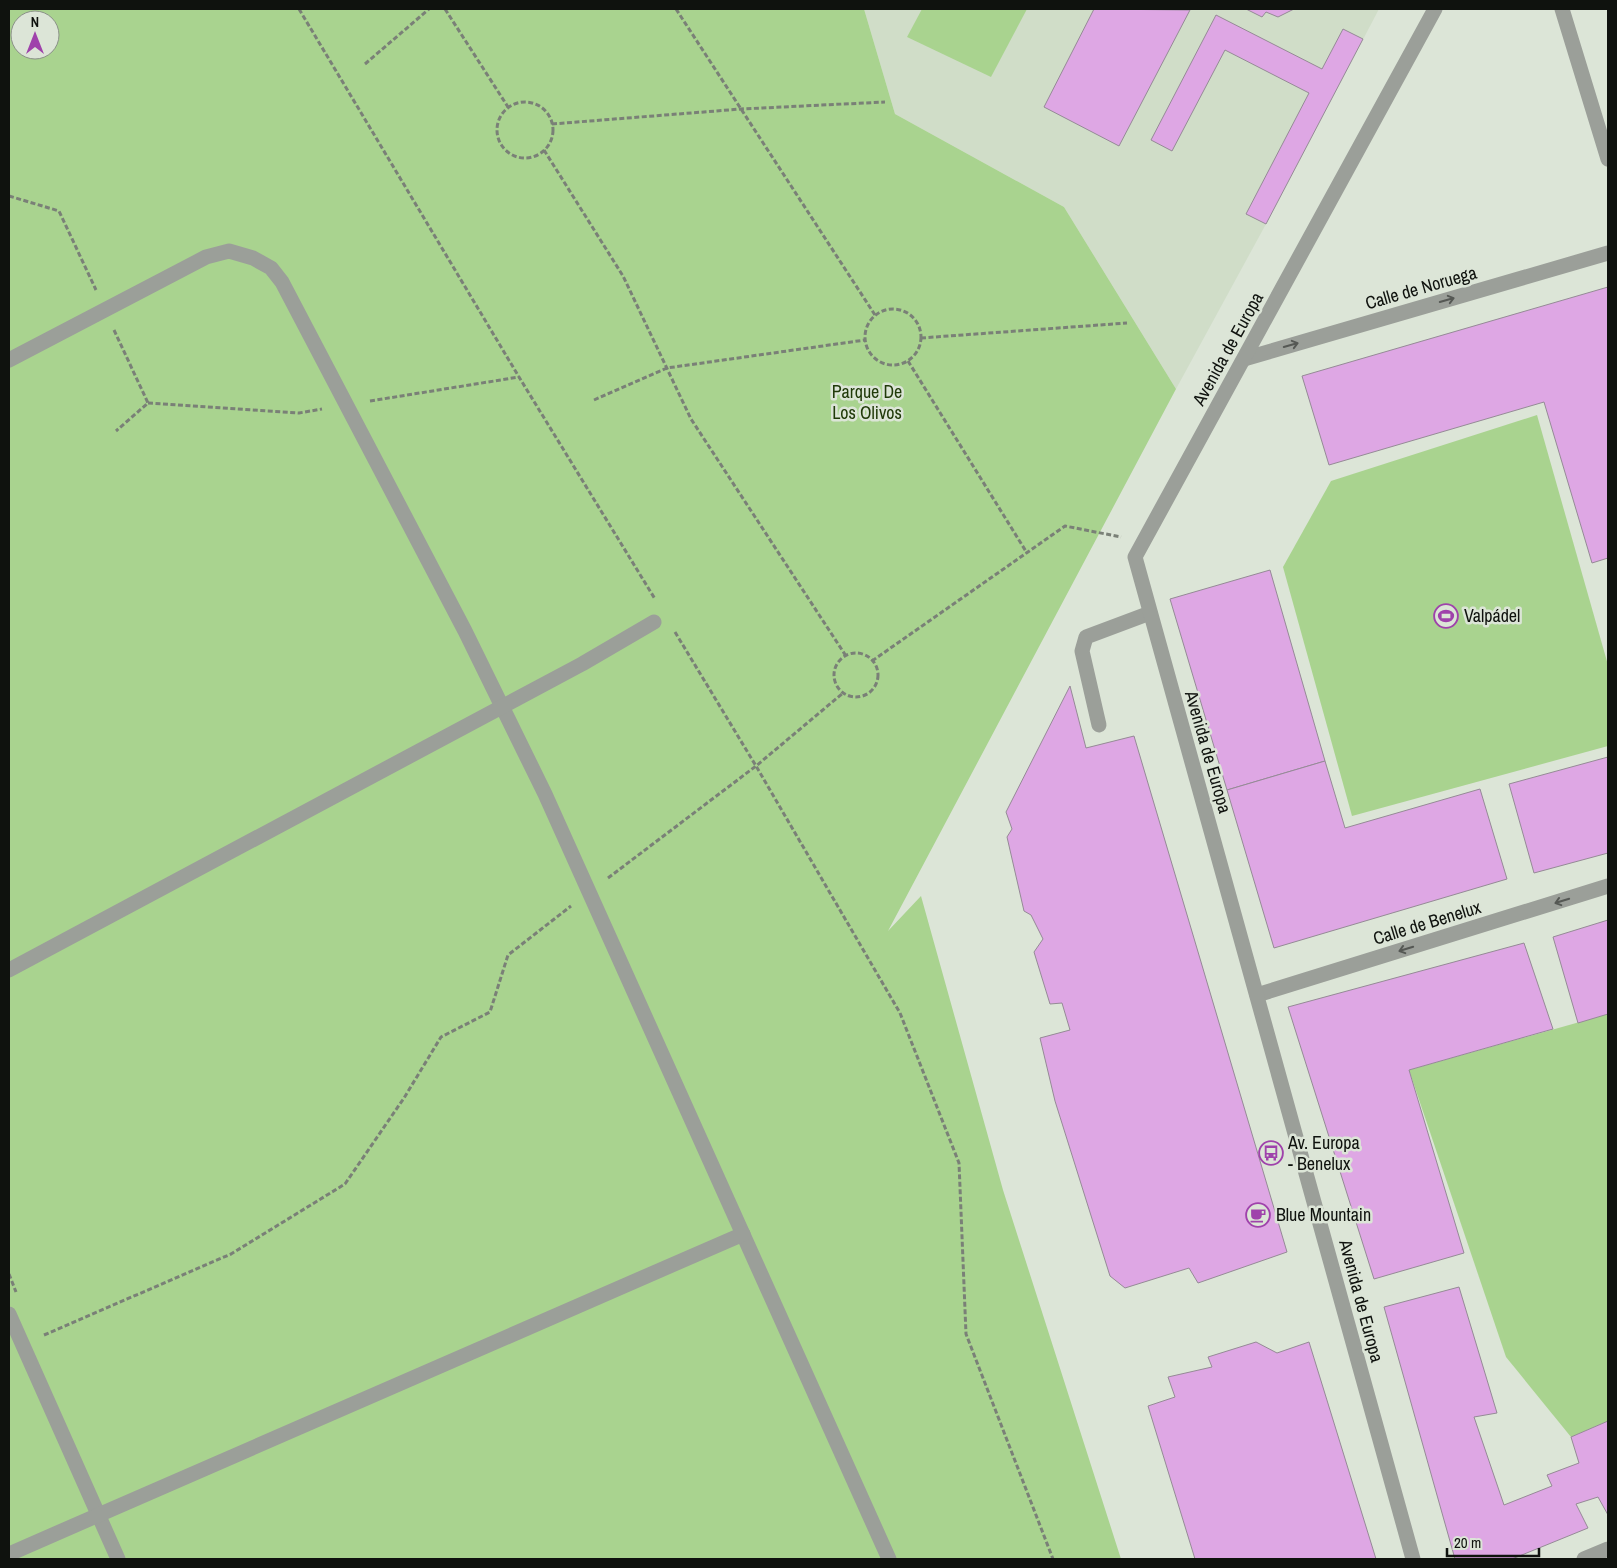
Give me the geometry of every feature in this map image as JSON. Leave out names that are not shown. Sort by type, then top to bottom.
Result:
[{"type":"street","name":"Avenida de Europa","points":[[1413,1559],[1135,557],[1435,9]]},
{"type":"street","points":[[1562,9],[1608,159]]},
{"type":"street","points":[[9,360],[206,257],[229,251],[254,258],[271,268],[282,282],[464,631],[549,803],[888,1559]]},
{"type":"street","name":"Calle de Noruega","points":[[1244,359],[1608,253]]},
{"type":"street","points":[[1099,725],[1082,651],[1086,636],[1150,612]]},
{"type":"street","points":[[9,970],[582,664],[654,622]]},
{"type":"street","name":"Calle de Benelux","points":[[1256,995],[1608,886]]},
{"type":"street","points":[[9,1554],[743,1234]]},
{"type":"street","points":[[9,1314],[118,1559]]},
{"type":"street","points":[[1584,1559],[1608,1549]]},
{"type":"path","points":[[299,9],[658,605]]},
{"type":"path","points":[[366,64],[429,9]]},
{"type":"path","points":[[445,9],[508,107]]},
{"type":"path","points":[[676,9],[875,315]]},
{"type":"path","points":[[526,102],[543,108],[549,115],[552,124],[550,142],[544,150],[536,155],[527,157],[518,157],[503,147],[497,130],[498,122],[508,107],[526,102]]},
{"type":"path","points":[[552,124],[741,109],[885,102]]},
{"type":"path","points":[[544,150],[624,276],[691,419],[846,656]]},
{"type":"path","points":[[892,308],[910,314],[917,321],[921,329],[921,338],[920,348],[915,355],[908,361],[890,365],[873,357],[867,350],[865,331],[868,322],[875,315],[883,310],[892,308]]},
{"type":"path","points":[[921,338],[1126,323]]},
{"type":"path","points":[[594,400],[666,368],[865,340]]},
{"type":"path","points":[[908,361],[1027,553]]},
{"type":"path","points":[[872,661],[1065,526],[1144,541]]},
{"type":"path","points":[[674,630],[756,766],[900,1013],[959,1163],[966,1334],[1053,1559]]},
{"type":"path","points":[[853,653],[860,654],[872,661],[878,674],[874,687],[869,692],[856,697],[843,693],[835,680],[834,673],[840,660],[853,653]]},
{"type":"path","points":[[601,884],[756,766],[843,693]]},
{"type":"path","points":[[42,1336],[231,1254],[346,1184],[404,1098],[441,1037],[490,1012],[508,954],[578,901]]},
{"type":"shaded area","points":[[864,9],[1379,9],[1266,224],[1176,389],[1064,207],[895,114]]},
{"type":"green space","name":"Parque De Los Olivos","points":[[9,9],[864,9],[895,114],[1064,207],[1176,389],[888,931],[921,896],[1003,1190],[1121,1559],[9,1559]]},
{"type":"green space","points":[[922,9],[1027,9],[991,77],[907,37]]},
{"type":"green space","name":"Valpádel","points":[[1537,415],[1608,665],[1608,746],[1352,816],[1283,567],[1331,481]]},
{"type":"green space","points":[[1608,1014],[1608,1421],[1571,1437],[1506,1357],[1409,1070]]},
{"type":"building","points":[[1094,9],[1190,10],[1119,146],[1044,107]]},
{"type":"building","points":[[1246,9],[1294,9],[1278,17],[1266,12],[1262,17]]},
{"type":"building","points":[[1216,15],[1322,69],[1343,29],[1363,39],[1266,224],[1246,214],[1309,93],[1225,50],[1172,151],[1151,140]]},
{"type":"building","points":[[1608,287],[1608,558],[1592,563],[1544,402],[1329,465],[1302,376]]},
{"type":"building","points":[[1270,570],[1325,761],[1227,790],[1170,599]]},
{"type":"building","points":[[1070,686],[1086,748],[1134,736],[1287,1252],[1198,1283],[1189,1268],[1125,1288],[1110,1276],[1055,1101],[1040,1038],[1070,1030],[1062,1003],[1050,1004],[1034,952],[1043,939],[1031,915],[1024,911],[1007,837],[1012,829],[1006,812]]},
{"type":"building","points":[[1608,757],[1608,853],[1534,873],[1509,784]]},
{"type":"building","points":[[1325,761],[1345,828],[1480,789],[1507,879],[1274,948],[1227,790]]},
{"type":"building","points":[[1608,920],[1608,1014],[1578,1023],[1553,937]]},
{"type":"building","points":[[1524,943],[1553,1029],[1409,1070],[1464,1253],[1374,1279],[1288,1007]]},
{"type":"building","points":[[1459,1287],[1497,1413],[1474,1417],[1504,1505],[1552,1486],[1547,1475],[1579,1463],[1571,1437],[1608,1421],[1608,1515],[1598,1497],[1576,1504],[1588,1528],[1512,1559],[1455,1559],[1384,1307]]},
{"type":"building","points":[[1256,1342],[1277,1353],[1309,1342],[1376,1559],[1195,1559],[1148,1406],[1175,1397],[1168,1377],[1212,1367],[1208,1357]]},
{"type":"place","name":"Valpádel","points":[[1446,616]]},
{"type":"place","name":"Av. Europa - Benelux","points":[[1271,1153]]},
{"type":"place","name":"Blue Mountain","points":[[1258,1215]]}]
